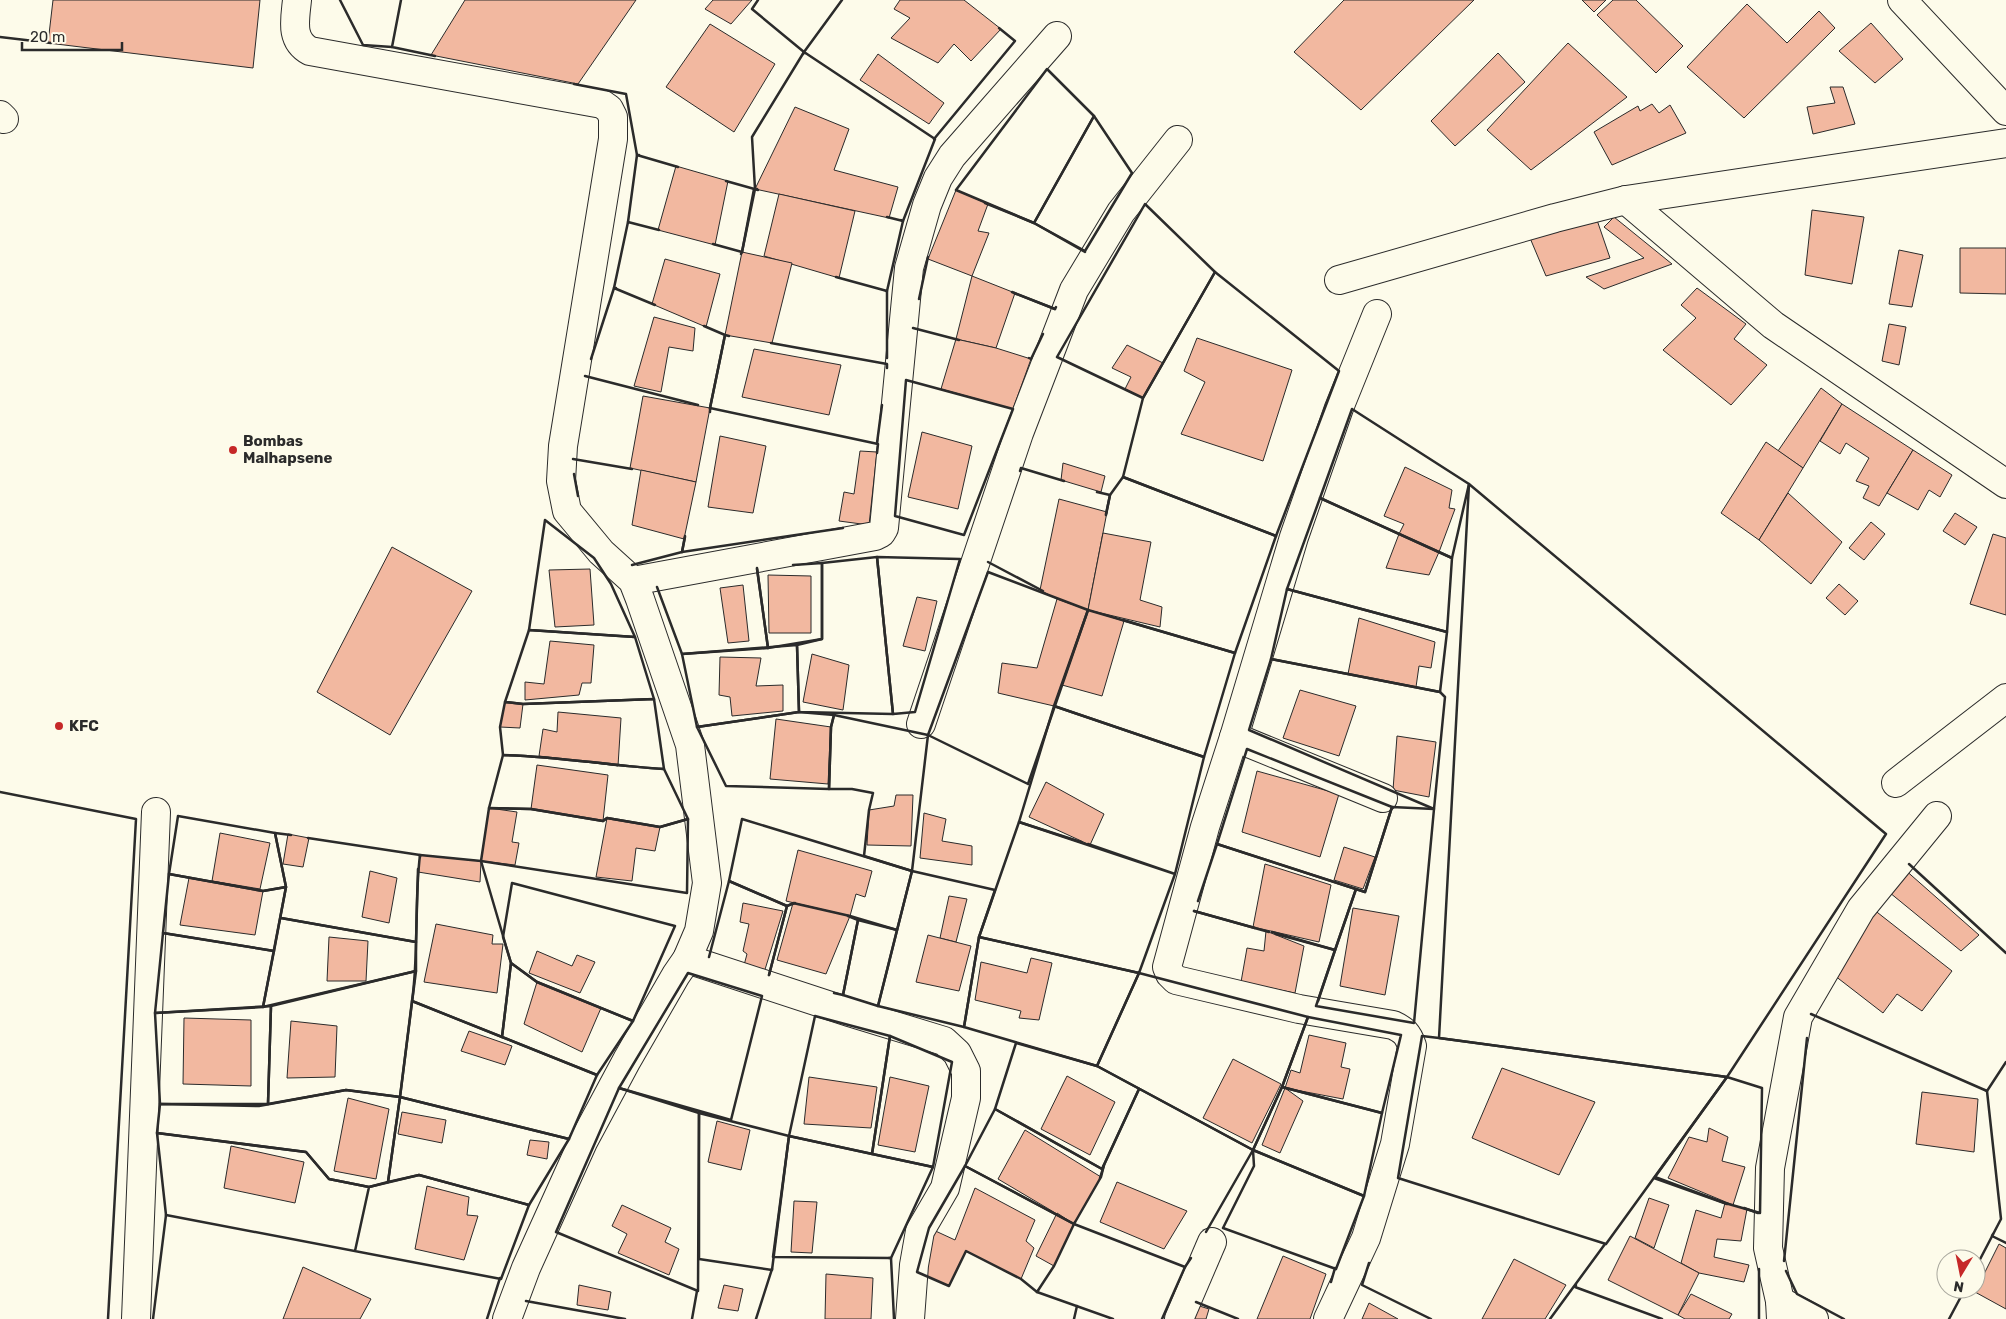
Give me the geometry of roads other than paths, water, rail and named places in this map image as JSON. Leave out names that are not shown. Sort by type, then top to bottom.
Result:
[{"type":"street","points":[[297,0],[296,38],[302,46],[310,50],[602,104],[609,109],[613,118],[613,139],[563,446],[560,481],[568,511],[601,552],[633,581],[690,745],[707,883],[699,931],[687,960],[676,975],[627,1060],[583,1142],[530,1260],[507,1319]]},
{"type":"street","points":[[1902,0],[2006,111]]},
{"type":"street","points":[[633,581],[875,536],[881,533],[884,528],[909,268],[927,205],[938,178],[952,156],[1057,36]]},
{"type":"street","points":[[921,724],[1019,433],[1074,290],[1121,212],[1178,140]]},
{"type":"street","points":[[1339,280],[1555,218],[1626,200],[2006,143]]},
{"type":"street","points":[[1626,200],[1773,325],[2006,484]]},
{"type":"street","points":[[1328,1319],[1366,1238],[1392,1153],[1412,1046],[1409,1037],[1404,1030],[1393,1025],[1299,1009],[1176,980],[1170,974],[1167,967],[1205,827],[1294,536],[1338,408],[1378,314]]},
{"type":"street","points":[[1896,782],[2006,698]]},
{"type":"street","points":[[1234,737],[1382,798]]},
{"type":"street","points":[[136,1319],[156,812]]},
{"type":"street","points":[[1814,1319],[1780,1310],[1768,1248],[1770,1168],[1798,1017],[1860,909],[1937,816]]},
{"type":"street","points":[[687,960],[944,1041],[957,1053],[966,1071],[966,1098],[945,1188],[920,1231],[914,1265],[910,1319]]},
{"type":"street","points":[[1179,1319],[1212,1242]]},
{"type":"place","name":"Bombas Malhapsene","points":[[233,450]]},
{"type":"place","name":"KFC","points":[[59,726]]}]
